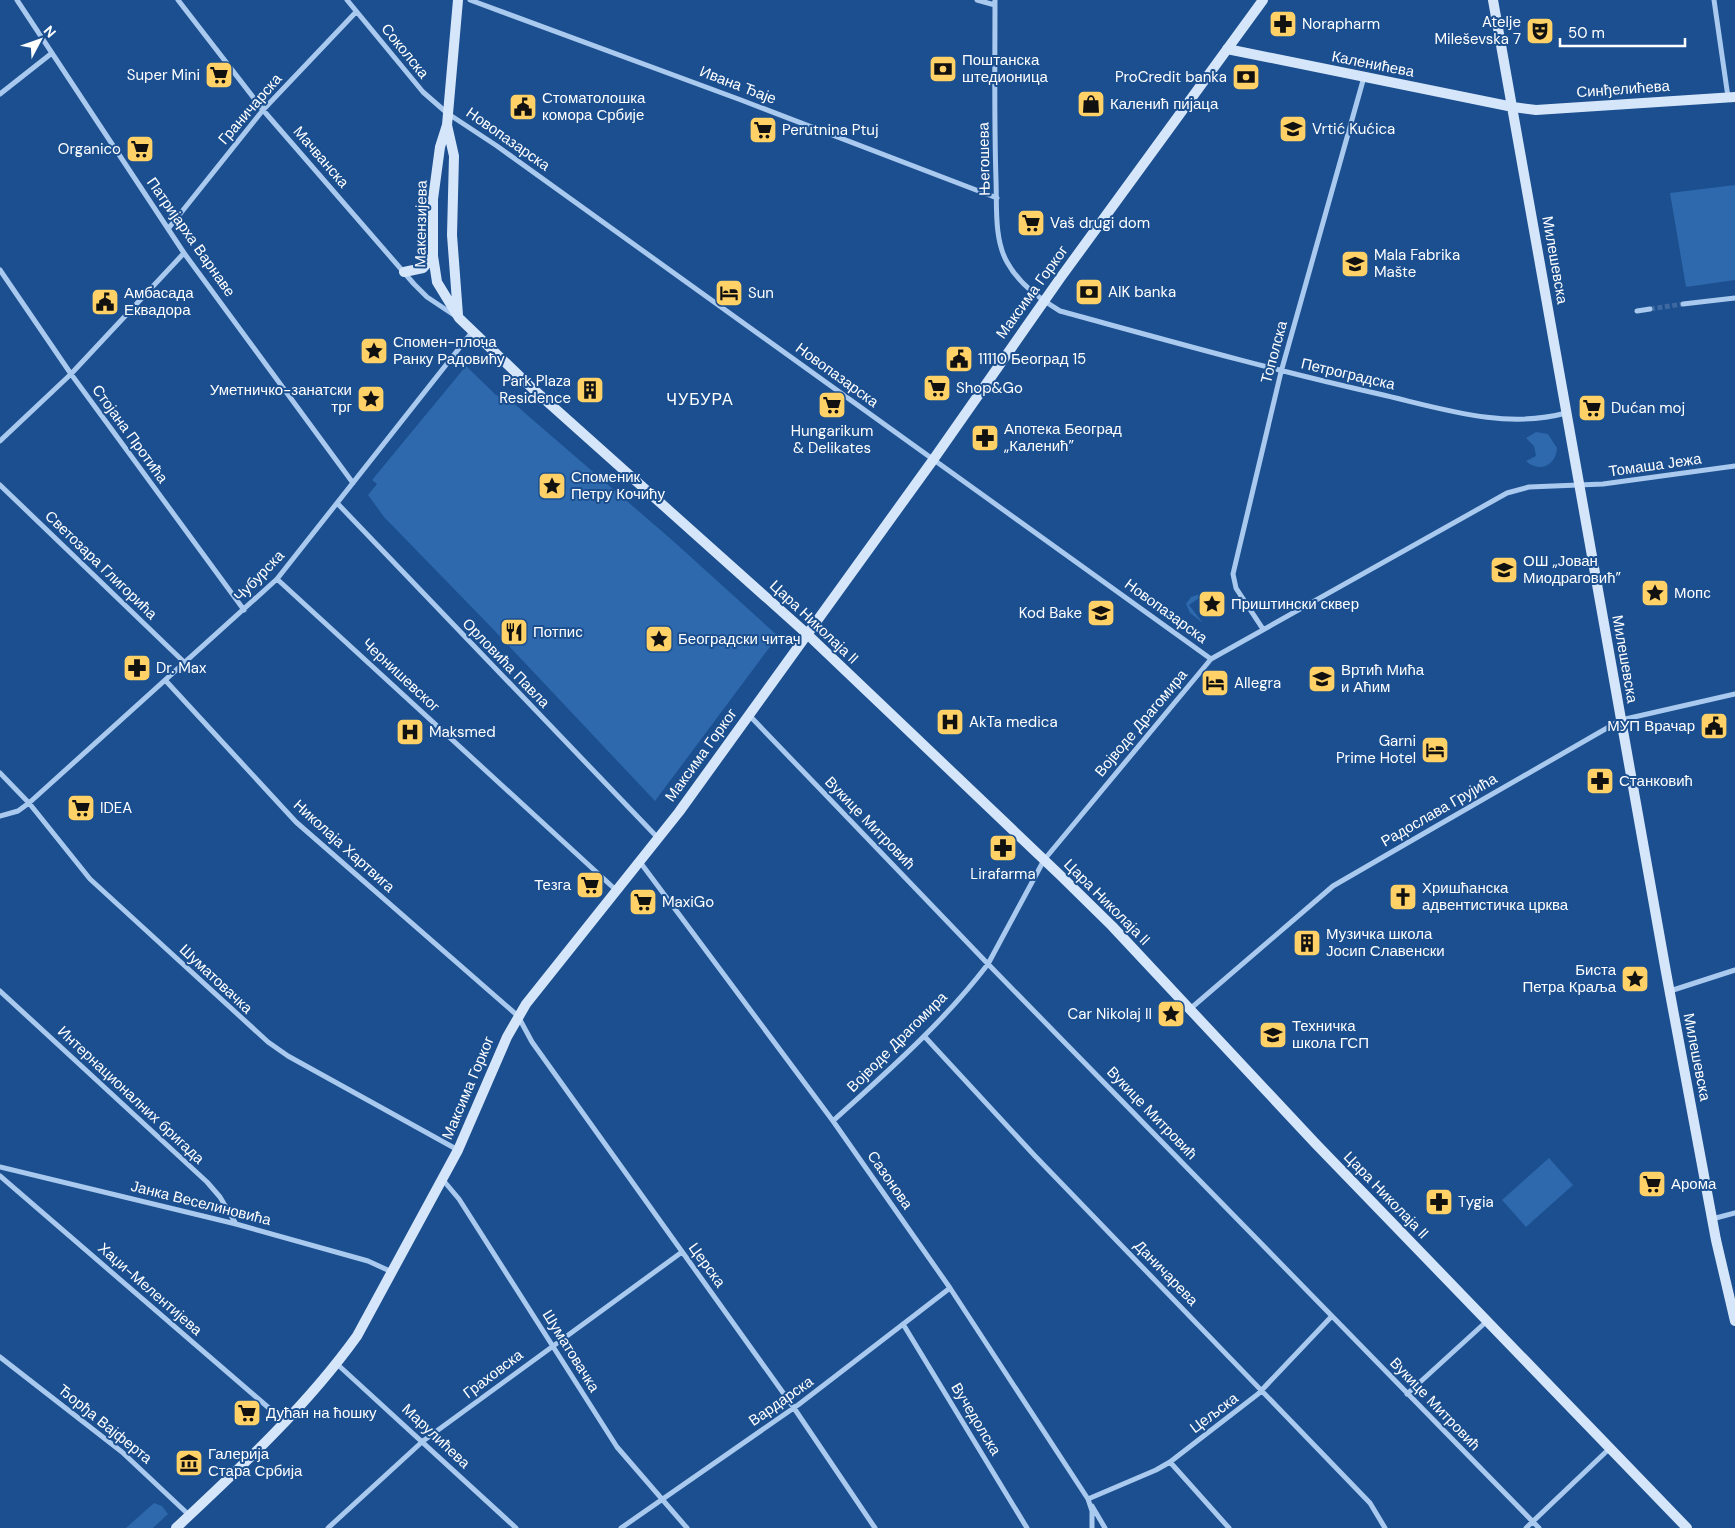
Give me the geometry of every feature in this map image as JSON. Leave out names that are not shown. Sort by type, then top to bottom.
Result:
[{"type":"main road","name":"Макензијева","points":[[458,0],[447,125],[454,156],[452,235],[459,318]]},
{"type":"main road","name":"Максима Горког","points":[[176,1528],[284,1421],[337,1364],[358,1336],[458,1150],[518,1016],[658,839],[933,460],[1043,302],[1264,0]]},
{"type":"main road","name":"Милешевска","points":[[1493,0],[1670,992],[1712,1219],[1735,1321]]},
{"type":"main road","name":"Каленићева","points":[[1227,49],[1513,107]]},
{"type":"main road","name":"Синђелићева","points":[[1513,107],[1536,110],[1731,97]]},
{"type":"main road","name":"Макензијева","points":[[447,125],[440,147],[433,199],[433,256],[437,282],[459,318],[472,332]]},
{"type":"main road","points":[[404,272],[422,268],[433,256]]},
{"type":"main road","name":"Цара Николаја II","points":[[472,332],[806,634],[1112,926],[1322,1150],[1687,1528]]},
{"type":"street","name":"Патријарха Варнаве","points":[[17,0],[184,253],[353,483]]},
{"type":"street","name":"Мачванска","points":[[178,0],[263,110],[404,272],[427,297],[459,318]]},
{"type":"street","name":"Соколска","points":[[347,0],[422,92],[447,113]]},
{"type":"street","name":"Ивана Ђаје","points":[[470,0],[741,100],[997,198]]},
{"type":"street","points":[[977,0],[995,2]]},
{"type":"street","points":[[1714,0],[1731,97]]},
{"type":"street","name":"Његошева","points":[[995,2],[997,198],[1000,243],[1006,262],[1019,280],[1043,302]]},
{"type":"street","name":"Граничарска","points":[[168,229],[263,110],[356,12]]},
{"type":"street","points":[[0,94],[52,53]]},
{"type":"street","name":"Тополска","points":[[1263,629],[1236,588],[1233,574],[1281,372],[1364,77]]},
{"type":"street","name":"Новопазарска","points":[[447,113],[497,146],[1212,659]]},
{"type":"street","points":[[0,441],[71,374],[184,253]]},
{"type":"street","name":"Стојана Протића","points":[[0,270],[71,374],[244,610]]},
{"type":"street","points":[[1683,304],[1735,298]]},
{"type":"street","name":"Петроградска","points":[[1043,302],[1060,311],[1281,372],[1491,419],[1547,418],[1566,413]]},
{"type":"street","points":[[1637,311],[1650,309]]},
{"type":"street","name":"Чубурска","points":[[0,816],[18,811],[29,803],[277,579],[472,332]]},
{"type":"street","name":"Томаша Јежа","points":[[1579,485],[1603,484],[1735,466]]},
{"type":"street","name":"Светозара Глигорића","points":[[0,485],[185,663]]},
{"type":"street","name":"Војводе Драгомира","points":[[834,1121],[925,1037],[988,964],[1044,860],[1212,659],[1507,492],[1529,487],[1579,485]]},
{"type":"street","name":"Орловића Павла","points":[[337,503],[658,839]]},
{"type":"street","name":"Чернишевског","points":[[277,579],[617,892]]},
{"type":"street","name":"Николаја Хартвига","points":[[166,680],[296,822],[518,1016]]},
{"type":"street","name":"Радослава Грујића","points":[[1190,1009],[1333,886],[1621,720],[1735,694]]},
{"type":"street","name":"Вукице Митровић","points":[[749,715],[988,964],[1539,1528]]},
{"type":"street","name":"Шуматовачка","points":[[0,773],[29,803],[64,848],[111,899],[268,1042],[288,1056],[458,1150]]},
{"type":"street","name":"Сазонова","points":[[640,862],[834,1121],[950,1288],[1088,1499],[1092,1511],[1092,1528]]},
{"type":"street","points":[[1670,992],[1735,970]]},
{"type":"street","name":"Интернационалних бригада","points":[[0,991],[207,1182],[220,1197],[236,1224]]},
{"type":"street","name":"Церска","points":[[518,1016],[532,1042],[794,1408],[875,1528]]},
{"type":"street","name":"Даничарева","points":[[925,1037],[1370,1503],[1385,1528]]},
{"type":"street","name":"Јанка Веселиновића","points":[[0,1167],[236,1224],[368,1261],[392,1272]]},
{"type":"street","name":"Хаџи-Мелентијева","points":[[0,1176],[284,1421]]},
{"type":"street","name":"Шуматовачка","points":[[443,1180],[459,1199],[617,1446],[687,1528]]},
{"type":"street","points":[[1712,1219],[1735,1213]]},
{"type":"street","name":"Граховска","points":[[328,1528],[423,1441],[553,1344],[682,1252]]},
{"type":"street","name":"Вардарска","points":[[621,1528],[794,1408],[950,1288]]},
{"type":"street","name":"Цељска","points":[[1088,1499],[1156,1470],[1170,1462],[1261,1391],[1332,1316]]},
{"type":"street","points":[[1407,1394],[1487,1321]]},
{"type":"street","name":"Вучедолска","points":[[903,1324],[1026,1528]]},
{"type":"street","name":"Ђорђа Вајферта","points":[[0,1357],[122,1452],[190,1516]]},
{"type":"street","name":"Марулићева","points":[[337,1364],[516,1528]]},
{"type":"street","points":[[1526,1528],[1611,1448]]},
{"type":"street","points":[[1170,1462],[1229,1528]]},
{"type":"street","points":[[1088,1499],[1105,1528]]},
{"type":"shaded area","points":[[1735,185],[1735,280],[1686,287],[1670,193]]},
{"type":"shaded area","points":[[466,366],[496,395],[511,401],[672,540],[778,636],[655,801],[384,517],[368,495],[377,484],[372,480]]},
{"type":"shaded area","points":[[1536,432],[1548,434],[1557,448],[1554,459],[1546,466],[1536,467],[1526,461],[1536,456],[1534,446],[1526,438]]},
{"type":"shaded area","points":[[1211,590],[1189,605],[1203,623],[1190,613],[1186,604],[1191,597]]},
{"type":"shaded area","points":[[1549,1158],[1573,1185],[1526,1227],[1502,1200]]},
{"type":"shaded area","points":[[154,1503],[162,1506],[168,1514],[153,1528],[126,1528]]},
{"type":"tunnel","points":[[1650,309],[1683,304]]},
{"type":"place","name":"Norapharm","points":[[1283,24]]},
{"type":"place","name":"Atelje Mileševska 7","points":[[1540,31]]},
{"type":"place","name":"Поштанска штедионица","points":[[943,69]]},
{"type":"place","name":"Super Mini","points":[[219,75]]},
{"type":"place","name":"ProCredit banka","points":[[1246,77]]},
{"type":"place","name":"Каленић пијаца","points":[[1091,104]]},
{"type":"place","name":"Стоматолошка комора Србије","points":[[523,107]]},
{"type":"place","name":"Vrtić Kućica","points":[[1293,129]]},
{"type":"place","name":"Perutnina Ptuj","points":[[763,130]]},
{"type":"place","name":"Organico","points":[[140,149]]},
{"type":"place","name":"Vaš drugi dom","points":[[1031,223]]},
{"type":"place","name":"Mala Fabrika Mašte","points":[[1355,264]]},
{"type":"place","name":"AIK banka","points":[[1089,292]]},
{"type":"place","name":"Sun","points":[[729,293]]},
{"type":"place","name":"Амбасада Еквадора","points":[[105,302]]},
{"type":"place","name":"Спомен-плоча Ранку Радовићу","points":[[374,351]]},
{"type":"place","name":"11110 Београд 15","points":[[959,359]]},
{"type":"place","name":"Shop&Go","points":[[937,388]]},
{"type":"place","name":"Park Plaza Residence","points":[[590,390]]},
{"type":"place","name":"Уметничко-занатски трг","points":[[371,399]]},
{"type":"place","name":"Hungarikum & Delikates","points":[[832,405]]},
{"type":"place","name":"Dućan moj","points":[[1592,408]]},
{"type":"place","name":"Апотека Београд „Каленић”","points":[[985,438]]},
{"type":"place","name":"Споменик Петру Кочићу","points":[[552,486]]},
{"type":"place","name":"ОШ „Јован Миодраговић”","points":[[1504,570]]},
{"type":"place","name":"Мопс","points":[[1655,593]]},
{"type":"place","name":"Приштински сквер","points":[[1212,604]]},
{"type":"place","name":"Kod Bake","points":[[1101,613]]},
{"type":"place","name":"Потпис","points":[[514,632]]},
{"type":"place","name":"Београдски читач","points":[[659,639]]},
{"type":"place","name":"Dr. Max","points":[[137,668]]},
{"type":"place","name":"Вртић Мића и Аћим","points":[[1322,679]]},
{"type":"place","name":"Allegra","points":[[1215,683]]},
{"type":"place","name":"AkTa medica","points":[[950,722]]},
{"type":"place","name":"МУП Врачар","points":[[1714,726]]},
{"type":"place","name":"Maksmed","points":[[410,732]]},
{"type":"place","name":"Garni Prime Hotel","points":[[1435,750]]},
{"type":"place","name":"Станковић","points":[[1600,781]]},
{"type":"place","name":"IDEA","points":[[81,808]]},
{"type":"place","name":"Lirafarma","points":[[1003,848]]},
{"type":"place","name":"Тезга","points":[[590,885]]},
{"type":"place","name":"Хришћанска адвентистичка црква","points":[[1403,897]]},
{"type":"place","name":"MaxiGo","points":[[643,902]]},
{"type":"place","name":"Музичка школа Јосип Славенски","points":[[1307,943]]},
{"type":"place","name":"Биста Петра Краља","points":[[1635,979]]},
{"type":"place","name":"Car Nikolaj II","points":[[1171,1014]]},
{"type":"place","name":"Техничка школа ГСП","points":[[1273,1035]]},
{"type":"place","name":"Арома","points":[[1652,1184]]},
{"type":"place","name":"Tygia","points":[[1439,1202]]},
{"type":"place","name":"Дућан на ћошку","points":[[247,1413]]},
{"type":"place","name":"Галерија Стара Србија","points":[[189,1463]]},
{"type":"district","name":"ЧУБУРА","points":[[700,399]]}]
